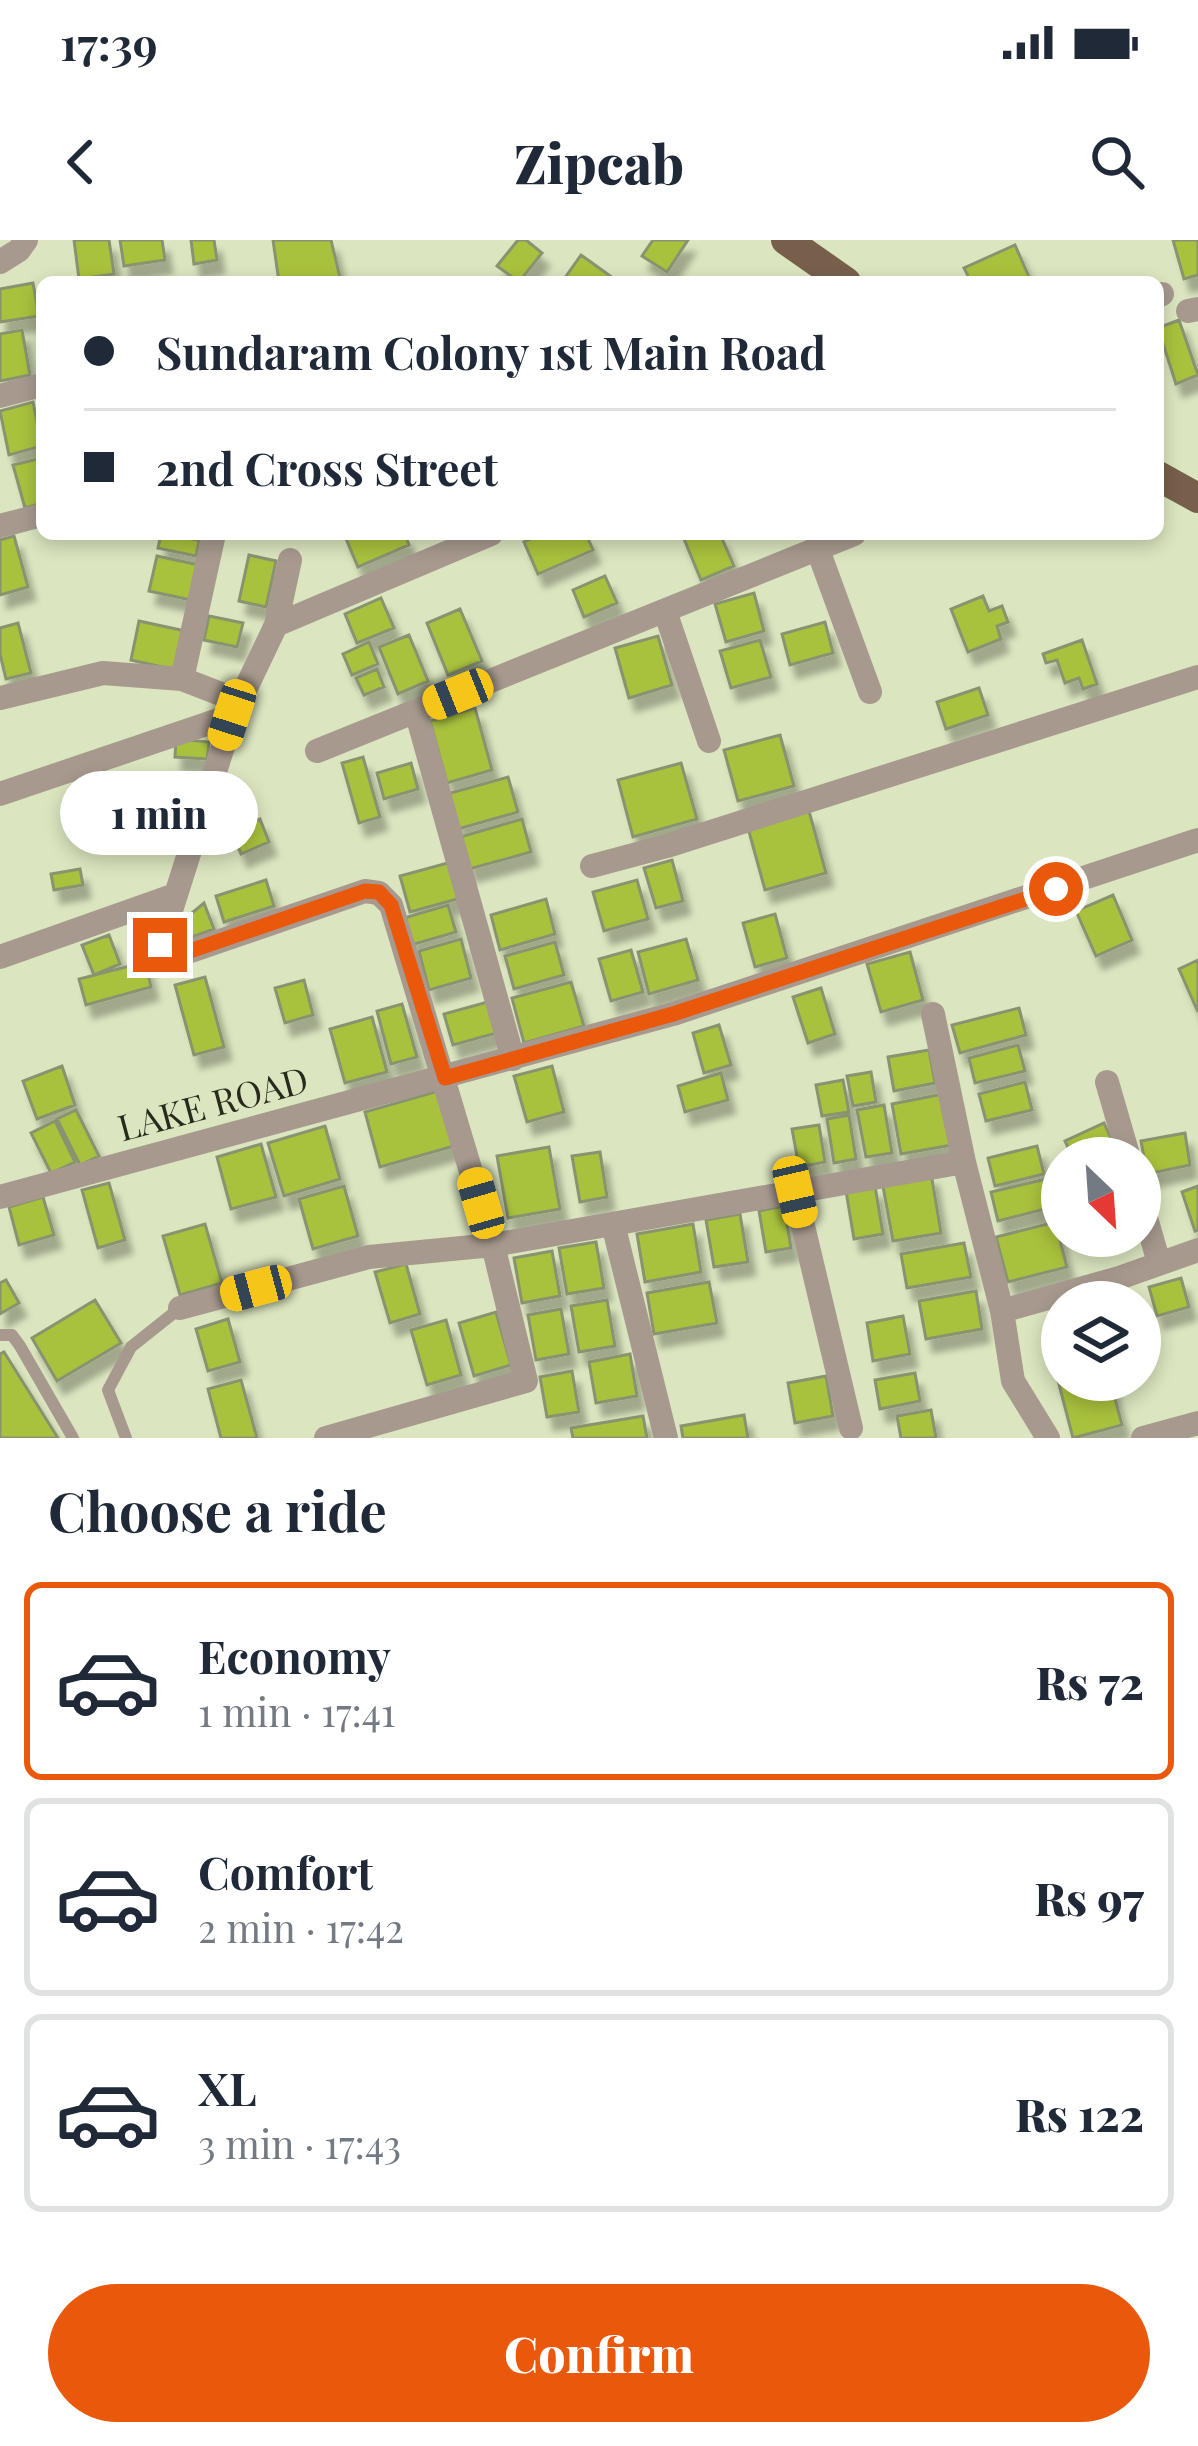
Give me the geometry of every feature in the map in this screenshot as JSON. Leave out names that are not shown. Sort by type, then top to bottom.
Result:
[{"type":"main road","points":[[786,240],[837,276]]},
{"type":"main road","points":[[1164,479],[1198,498]]},
{"type":"street","points":[[0,262],[26,240]]},
{"type":"street","points":[[0,396],[36,387]]},
{"type":"street","points":[[0,526],[36,517]]},
{"type":"street","points":[[182,679],[213,540]]},
{"type":"street","points":[[277,625],[477,540]]},
{"type":"street","points":[[317,751],[840,540]]},
{"type":"street","points":[[818,550],[870,692]]},
{"type":"street","points":[[290,560],[277,625],[236,708],[160,945],[170,953],[190,951],[365,891],[379,892],[391,905],[493,1245],[526,1381],[326,1438]]},
{"type":"street","points":[[665,611],[709,741]]},
{"type":"street","points":[[0,698],[103,673],[182,679],[236,708]]},
{"type":"street","points":[[592,866],[1198,677]]},
{"type":"street","points":[[0,794],[236,708]]},
{"type":"street","points":[[416,711],[513,1059]]},
{"type":"street","name":"LAKE ROAD","points":[[0,1197],[673,1014],[1198,840]]},
{"type":"street","points":[[0,957],[175,895]]},
{"type":"street","points":[[933,1014],[1002,1311],[1013,1381],[1048,1438]]},
{"type":"street","points":[[1107,1082],[1123,1137]]},
{"type":"street","points":[[180,1308],[369,1257],[493,1245],[964,1162]]},
{"type":"street","points":[[795,1192],[851,1428]]},
{"type":"street","points":[[613,1224],[666,1438]]},
{"type":"street","points":[[1002,1311],[1198,1250]]},
{"type":"street","points":[[1157,1257],[1159,1263]]},
{"type":"street","points":[[1143,1438],[1198,1423]]},
{"type":"lane","points":[[126,1438],[108,1390],[131,1347],[180,1308]]},
{"type":"lane","points":[[0,1335],[12,1335],[73,1438]]},
{"type":"building","points":[[74,240],[109,240],[114,274],[79,276]]},
{"type":"building","points":[[120,240],[162,240],[165,260],[124,266]]},
{"type":"building","points":[[191,240],[214,240],[217,260],[194,264]]},
{"type":"building","points":[[273,240],[331,240],[340,276],[278,276]]},
{"type":"building","points":[[518,240],[526,240],[542,253],[524,276],[511,276],[497,266]]},
{"type":"building","points":[[653,240],[688,240],[667,272],[642,256]]},
{"type":"building","points":[[1173,240],[1198,240],[1198,275],[1184,279]]},
{"type":"building","points":[[1015,245],[1029,276],[968,276],[964,268]]},
{"type":"building","points":[[581,255],[610,276],[566,276]]},
{"type":"building","points":[[33,283],[36,316],[0,322],[0,289]]},
{"type":"building","points":[[1179,320],[1198,375],[1176,384],[1164,347],[1164,326]]},
{"type":"building","points":[[22,330],[30,375],[0,381],[0,334]]},
{"type":"building","points":[[33,402],[36,448],[9,455],[0,411]]},
{"type":"building","points":[[36,459],[36,505],[25,508],[13,465]]},
{"type":"building","points":[[14,536],[28,587],[0,595],[0,540]]},
{"type":"building","points":[[160,540],[199,540],[196,556],[158,548]]},
{"type":"building","points":[[347,540],[407,540],[409,545],[358,567]]},
{"type":"building","points":[[589,540],[593,550],[538,574],[524,542]]},
{"type":"building","points":[[684,540],[723,540],[734,566],[701,580]]},
{"type":"building","points":[[249,555],[276,561],[266,607],[239,601]]},
{"type":"building","points":[[157,556],[199,565],[191,600],[149,591]]},
{"type":"building","points":[[605,576],[617,603],[584,617],[573,590]]},
{"type":"building","points":[[754,593],[764,631],[726,642],[715,604]]},
{"type":"building","points":[[983,596],[989,611],[1002,606],[1008,622],[997,626],[1001,639],[968,652],[951,609]]},
{"type":"building","points":[[381,598],[394,628],[357,643],[345,614]]},
{"type":"building","points":[[460,609],[482,661],[448,675],[427,623]]},
{"type":"building","points":[[209,616],[243,623],[237,647],[204,640]]},
{"type":"building","points":[[139,621],[185,631],[176,670],[131,660]]},
{"type":"building","points":[[825,622],[833,653],[790,665],[782,634]]},
{"type":"building","points":[[18,623],[31,673],[6,679],[0,628]]},
{"type":"building","points":[[409,635],[428,681],[398,694],[379,647]]},
{"type":"building","points":[[658,636],[672,685],[629,698],[615,648]]},
{"type":"building","points":[[760,640],[771,677],[731,688],[720,651]]},
{"type":"building","points":[[1082,640],[1097,684],[1083,689],[1079,678],[1065,683],[1057,660],[1046,663],[1043,654]]},
{"type":"building","points":[[369,642],[378,664],[352,675],[343,654]]},
{"type":"building","points":[[377,669],[384,687],[364,695],[356,678]]},
{"type":"building","points":[[979,688],[988,715],[946,729],[937,702]]},
{"type":"building","points":[[475,708],[492,770],[447,783],[430,721]]},
{"type":"building","points":[[780,735],[794,786],[738,801],[724,750]]},
{"type":"building","points":[[176,739],[209,742],[207,759],[175,757]]},
{"type":"building","points":[[363,757],[380,817],[359,823],[342,763]]},
{"type":"building","points":[[411,763],[418,789],[384,799],[377,773]]},
{"type":"building","points":[[681,763],[697,819],[633,837],[618,780]]},
{"type":"building","points":[[508,777],[518,812],[458,829],[447,794]]},
{"type":"building","points":[[809,811],[826,873],[765,890],[748,828]]},
{"type":"building","points":[[260,819],[269,842],[241,854],[232,830]]},
{"type":"building","points":[[522,819],[531,852],[469,869],[460,837]]},
{"type":"building","points":[[672,860],[683,901],[656,908],[644,868]]},
{"type":"building","points":[[451,862],[461,898],[410,912],[400,876]]},
{"type":"building","points":[[80,869],[83,885],[54,890],[51,874]]},
{"type":"building","points":[[266,880],[274,906],[224,922],[216,896]]},
{"type":"building","points":[[637,880],[648,919],[604,931],[593,892]]},
{"type":"building","points":[[1113,895],[1132,940],[1096,956],[1076,911]]},
{"type":"building","points":[[546,899],[555,934],[500,950],[491,915]]},
{"type":"building","points":[[204,903],[214,929],[175,943],[172,936],[181,922]]},
{"type":"building","points":[[448,905],[456,932],[411,945],[404,918]]},
{"type":"building","points":[[775,914],[787,958],[755,967],[743,923]]},
{"type":"building","points":[[109,935],[120,964],[94,975],[82,945]]},
{"type":"building","points":[[461,939],[471,978],[429,990],[419,951]]},
{"type":"building","points":[[686,939],[698,980],[649,994],[638,952]]},
{"type":"building","points":[[555,942],[564,975],[514,989],[505,956]]},
{"type":"building","points":[[631,950],[643,992],[611,1001],[599,959]]},
{"type":"building","points":[[910,952],[923,1000],[881,1012],[867,964]]},
{"type":"building","points":[[1198,960],[1198,1012],[1179,969]]},
{"type":"building","points":[[145,962],[151,987],[86,1005],[79,979]]},
{"type":"building","points":[[205,977],[224,1047],[194,1055],[175,985]]},
{"type":"building","points":[[304,980],[313,1015],[285,1023],[275,988]]},
{"type":"building","points":[[571,982],[584,1026],[524,1043],[512,998]]},
{"type":"building","points":[[821,988],[835,1034],[808,1043],[793,997]]},
{"type":"building","points":[[491,1001],[500,1032],[453,1045],[444,1014]]},
{"type":"building","points":[[402,1004],[417,1057],[391,1064],[377,1011]]},
{"type":"building","points":[[1019,1008],[1026,1035],[960,1053],[952,1025]]},
{"type":"building","points":[[372,1017],[387,1072],[345,1083],[330,1029]]},
{"type":"building","points":[[719,1025],[731,1065],[704,1073],[693,1033]]},
{"type":"building","points":[[1018,1045],[1025,1071],[975,1083],[969,1058]]},
{"type":"building","points":[[929,1050],[935,1083],[894,1091],[888,1057]]},
{"type":"building","points":[[62,1066],[75,1105],[37,1119],[23,1081]]},
{"type":"building","points":[[552,1066],[564,1112],[527,1122],[514,1076]]},
{"type":"building","points":[[871,1072],[876,1102],[853,1106],[847,1076]]},
{"type":"building","points":[[721,1073],[728,1100],[685,1112],[678,1086]]},
{"type":"building","points":[[843,1080],[849,1112],[822,1116],[816,1085]]},
{"type":"building","points":[[1025,1082],[1032,1110],[986,1121],[979,1094]]},
{"type":"building","points":[[445,1089],[461,1144],[380,1167],[365,1112]]},
{"type":"building","points":[[943,1094],[952,1145],[901,1154],[892,1104]]},
{"type":"building","points":[[884,1105],[892,1153],[866,1157],[857,1110]]},
{"type":"building","points":[[76,1110],[99,1156],[80,1165],[57,1119]]},
{"type":"building","points":[[849,1115],[856,1159],[834,1163],[827,1119]]},
{"type":"building","points":[[55,1121],[75,1162],[51,1173],[31,1133]]},
{"type":"building","points":[[1104,1123],[1110,1137],[1074,1137]]},
{"type":"building","points":[[819,1125],[825,1162],[799,1167],[792,1129]]},
{"type":"building","points":[[325,1126],[340,1179],[284,1196],[268,1143]]},
{"type":"building","points":[[1185,1133],[1190,1165],[1161,1171],[1161,1137]]},
{"type":"building","points":[[261,1144],[276,1197],[231,1209],[217,1157]]},
{"type":"building","points":[[1037,1146],[1041,1175],[995,1186],[988,1158]]},
{"type":"building","points":[[549,1147],[560,1209],[508,1218],[497,1156]]},
{"type":"building","points":[[600,1152],[607,1197],[580,1202],[572,1156]]},
{"type":"building","points":[[931,1173],[941,1233],[893,1241],[882,1181]]},
{"type":"building","points":[[1041,1180],[1041,1210],[998,1221],[991,1192]]},
{"type":"building","points":[[109,1183],[125,1240],[98,1248],[82,1190]]},
{"type":"building","points":[[344,1186],[358,1236],[313,1249],[299,1199]]},
{"type":"building","points":[[875,1186],[883,1234],[854,1239],[846,1191]]},
{"type":"building","points":[[1198,1186],[1198,1230],[1195,1231],[1182,1192]]},
{"type":"building","points":[[43,1197],[54,1235],[19,1245],[9,1207]]},
{"type":"building","points":[[784,1206],[791,1248],[766,1252],[759,1211]]},
{"type":"building","points":[[740,1214],[748,1262],[714,1267],[706,1220]]},
{"type":"building","points":[[205,1224],[222,1283],[180,1295],[163,1236]]},
{"type":"building","points":[[693,1224],[701,1272],[645,1282],[637,1234]]},
{"type":"building","points":[[1041,1226],[1041,1257],[1064,1257],[1067,1267],[1008,1282],[996,1237]]},
{"type":"building","points":[[596,1242],[604,1288],[567,1294],[559,1248]]},
{"type":"building","points":[[964,1243],[971,1277],[907,1288],[901,1254]]},
{"type":"building","points":[[552,1251],[560,1296],[522,1303],[514,1258]]},
{"type":"building","points":[[406,1264],[420,1314],[390,1323],[375,1272]]},
{"type":"building","points":[[1181,1278],[1189,1307],[1161,1315],[1161,1284]]},
{"type":"building","points":[[6,1280],[19,1303],[0,1314],[0,1283]]},
{"type":"building","points":[[709,1282],[717,1323],[654,1334],[647,1293]]},
{"type":"building","points":[[976,1291],[982,1329],[926,1339],[919,1301]]},
{"type":"building","points":[[95,1300],[121,1343],[57,1381],[32,1338]]},
{"type":"building","points":[[607,1300],[615,1346],[579,1352],[571,1306]]},
{"type":"building","points":[[561,1309],[569,1354],[536,1360],[528,1315]]},
{"type":"building","points":[[496,1312],[511,1365],[474,1376],[459,1323]]},
{"type":"building","points":[[903,1316],[910,1354],[873,1361],[867,1323]]},
{"type":"building","points":[[228,1319],[240,1362],[208,1371],[196,1329]]},
{"type":"building","points":[[446,1320],[461,1375],[427,1385],[411,1330]]},
{"type":"building","points":[[4,1352],[58,1438],[0,1438],[0,1354]]},
{"type":"building","points":[[630,1354],[637,1396],[596,1403],[589,1362]]},
{"type":"building","points":[[572,1371],[579,1412],[547,1417],[540,1377]]},
{"type":"building","points":[[915,1373],[920,1401],[880,1409],[875,1380]]},
{"type":"building","points":[[826,1376],[833,1416],[795,1423],[788,1383]]},
{"type":"building","points":[[241,1380],[257,1438],[221,1438],[208,1389]]},
{"type":"building","points":[[1063,1401],[1116,1401],[1122,1425],[1073,1438]]},
{"type":"building","points":[[931,1410],[936,1438],[901,1438],[897,1416]]},
{"type":"building","points":[[744,1415],[748,1438],[683,1438],[681,1426]]},
{"type":"building","points":[[643,1416],[647,1438],[573,1438],[571,1428]]},
{"type":"route","points":[[160,945],[170,953],[190,951],[365,891],[379,892],[391,905],[445,1078],[673,1014],[1056,889]]}]
